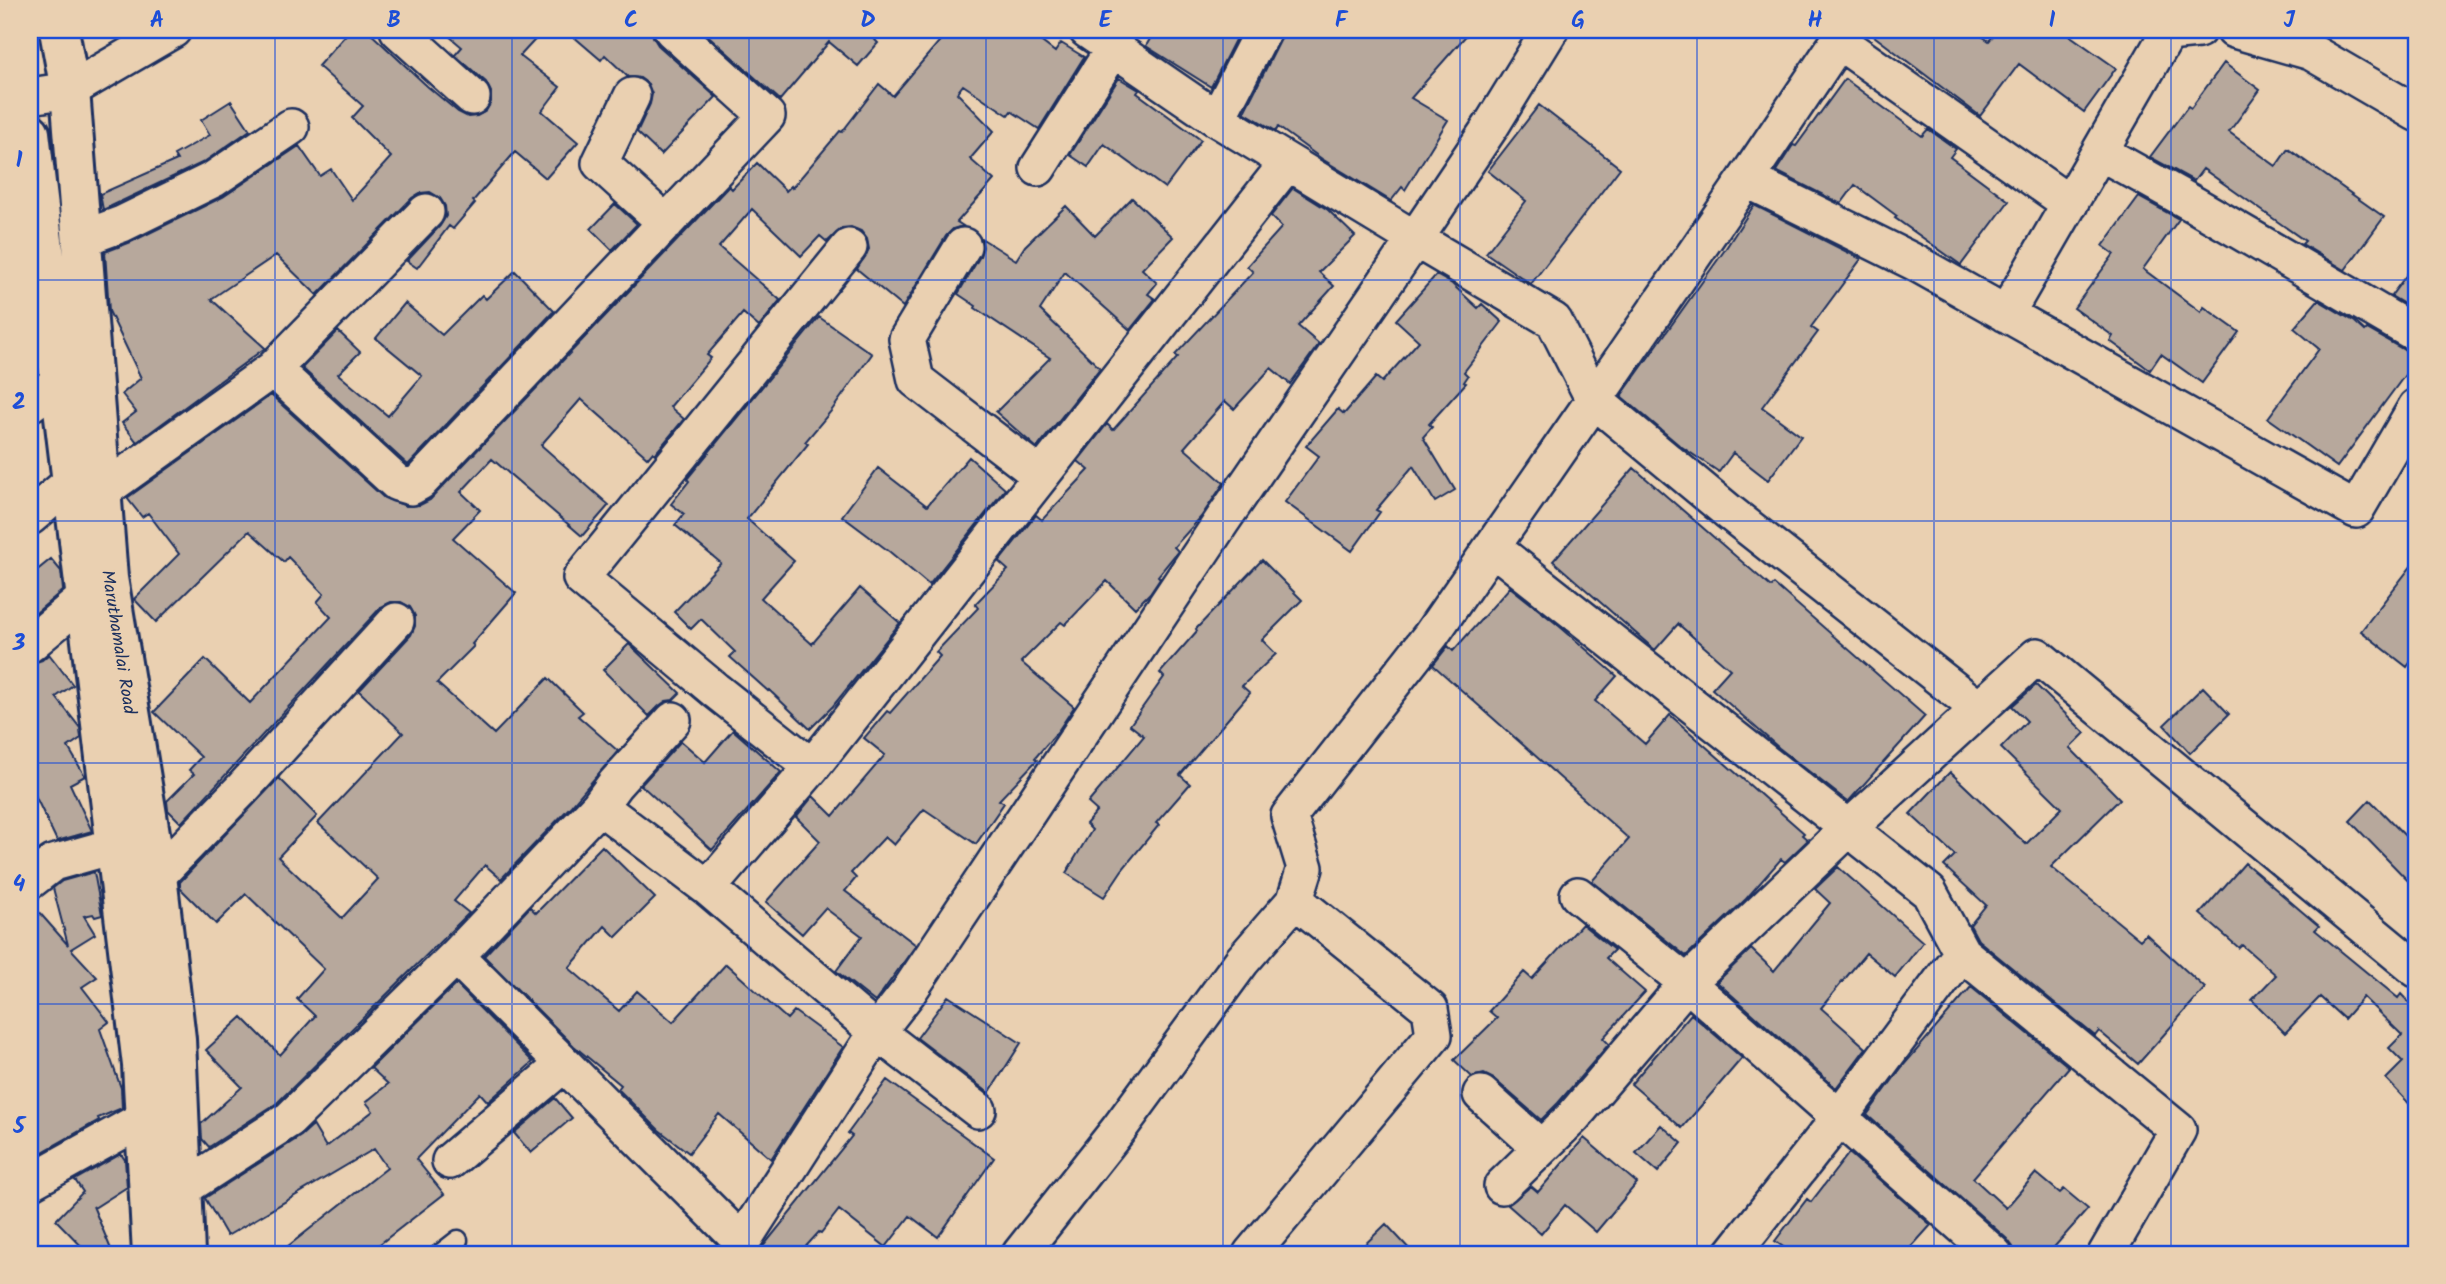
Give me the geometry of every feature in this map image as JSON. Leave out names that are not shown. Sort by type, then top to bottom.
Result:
[{"type":"main road","name":"Maruthamalai Road","points":[[60,30],[70,90],[81,239],[85,598],[117,845],[142,1065],[145,1118],[185,1254]]},
{"type":"main road","name":"Maruthamalai Road","points":[[30,141],[60,381],[108,578],[157,876],[176,1039],[166,1193],[152,1254]]},
{"type":"street","points":[[30,96],[70,90],[173,30]]},
{"type":"street","points":[[398,30],[472,97]]},
{"type":"street","points":[[273,369],[397,483],[411,487],[430,473],[767,116],[672,30]]},
{"type":"street","points":[[1217,119],[1263,30]]},
{"type":"street","points":[[456,956],[564,1064],[738,1248],[877,1032],[909,991],[1222,521],[1491,126],[1550,30]]},
{"type":"street","points":[[2234,30],[2311,52],[2416,113]]},
{"type":"street","points":[[2006,314],[2100,152],[2176,31]]},
{"type":"street","points":[[1020,1254],[1118,1130],[1242,961],[1295,900],[1305,868],[1289,816],[1430,635],[1842,36],[2070,204]]},
{"type":"street","points":[[1038,168],[1100,39],[1217,119],[1554,321],[1594,400],[1729,512],[1979,709]]},
{"type":"street","points":[[632,96],[600,163],[666,223]]},
{"type":"street","points":[[81,239],[121,224],[214,179],[291,127]]},
{"type":"street","points":[[2100,152],[2416,334]]},
{"type":"street","points":[[708,888],[812,767],[1288,163]]},
{"type":"street","points":[[1746,179],[1913,262],[2356,510],[2416,407]]},
{"type":"street","points":[[30,517],[85,487],[273,369],[426,212]]},
{"type":"street","points":[[963,246],[907,339],[916,380],[1041,476]]},
{"type":"street","points":[[812,767],[581,578],[849,247]]},
{"type":"street","points":[[30,404],[60,381]]},
{"type":"street","points":[[1492,547],[1929,892],[1962,953],[2178,1130],[2106,1254]]},
{"type":"street","points":[[30,645],[85,598]]},
{"type":"street","points":[[157,876],[241,790],[396,621]]},
{"type":"street","points":[[1502,1186],[1573,1117],[1687,983],[1849,828],[2037,656],[2416,969]]},
{"type":"street","points":[[166,1193],[290,1119],[456,956],[599,806],[673,719]]},
{"type":"street","points":[[599,806],[708,888],[877,1032],[978,1110]]},
{"type":"street","points":[[30,881],[53,863],[117,845]]},
{"type":"street","points":[[1577,895],[1687,983],[1994,1254]]},
{"type":"street","points":[[1251,1254],[1434,1035],[1430,1009],[1295,900]]},
{"type":"street","points":[[1732,1254],[1840,1117],[1962,953]]},
{"type":"street","points":[[450,1161],[564,1064]]},
{"type":"street","points":[[1481,1094],[1540,1147]]},
{"type":"street","points":[[30,1182],[145,1118]]},
{"type":"lane","points":[[440,1254],[458,1240]]},
{"type":"building","points":[[350,30],[367,30],[427,86],[468,117],[486,111],[491,102],[491,92],[486,82],[455,55],[462,47],[442,30],[544,30],[520,56],[560,87],[542,111],[578,142],[546,178],[515,152],[453,229],[449,226],[417,268],[407,261],[446,216],[445,206],[440,198],[430,192],[420,193],[412,198],[317,295],[276,255],[211,299],[265,348],[137,442],[122,423],[136,412],[122,394],[141,378],[109,311],[105,252],[223,197],[299,146],[320,176],[331,169],[352,200],[391,157],[352,118],[363,106],[318,66]]},
{"type":"building","points":[[566,30],[652,30],[658,45],[716,97],[661,155],[637,132],[650,104],[652,94],[648,84],[640,78],[628,77],[605,55],[601,60]]},
{"type":"building","points":[[702,30],[884,30],[875,40],[878,43],[858,66],[829,42],[780,100]]},
{"type":"building","points":[[949,30],[1026,30],[1055,52],[1061,43],[1084,57],[1039,129],[1011,111],[1008,115],[963,85],[957,93],[994,131],[970,159],[994,180],[957,222],[963,226],[953,229],[946,236],[903,307],[857,269],[869,249],[867,239],[861,231],[851,227],[842,228],[827,242],[820,236],[801,256],[752,209],[719,247],[780,300],[759,327],[743,313],[707,355],[711,358],[670,407],[684,419],[655,454],[653,452],[648,458],[581,399],[541,445],[609,505],[582,536],[492,459],[461,492],[480,510],[453,538],[516,593],[472,644],[474,646],[437,683],[494,734],[548,678],[583,712],[578,716],[618,751],[571,806],[501,879],[485,865],[454,901],[469,913],[277,1103],[209,1147],[202,1139],[201,1124],[242,1087],[206,1050],[242,1017],[280,1055],[315,1016],[297,999],[324,969],[246,894],[216,924],[180,888],[180,882],[279,778],[317,816],[278,857],[342,918],[378,879],[318,823],[403,733],[359,691],[411,635],[415,616],[410,607],[401,602],[391,602],[381,607],[181,823],[168,810],[167,801],[194,774],[189,770],[201,757],[154,712],[205,659],[250,703],[331,617],[317,602],[324,594],[288,557],[284,562],[249,531],[156,622],[134,599],[179,554],[148,513],[142,517],[127,498],[271,395],[384,498],[406,506],[420,505],[430,500],[729,186],[732,189],[757,163],[786,191],[791,186],[792,188],[840,131],[842,132],[879,84],[893,96]]},
{"type":"building","points":[[1155,30],[1240,30],[1211,87],[1146,46]]},
{"type":"building","points":[[1283,30],[1471,30],[1411,98],[1448,120],[1405,190],[1402,187],[1391,201],[1322,159],[1278,127],[1276,131],[1244,112]]},
{"type":"building","points":[[1866,30],[1973,30],[1989,41],[1998,30],[2062,30],[2116,68],[2084,112],[2019,64],[1980,116]]},
{"type":"building","points":[[2224,63],[2260,90],[2229,132],[2276,166],[2288,149],[2384,217],[2345,270],[2302,244],[2305,241],[2203,169],[2194,181],[2150,157]]},
{"type":"building","points":[[1119,78],[1139,90],[1137,93],[1201,140],[1165,188],[1104,144],[1088,167],[1070,155]]},
{"type":"building","points":[[1845,79],[1922,136],[1928,129],[1956,149],[1950,157],[2009,201],[1961,265],[1895,218],[1897,216],[1855,185],[1841,204],[1776,171]]},
{"type":"building","points":[[231,101],[250,130],[204,162],[103,210],[100,194],[177,160],[174,155],[210,135],[201,120]]},
{"type":"building","points":[[1539,105],[1620,168],[1531,284],[1486,253],[1526,201],[1488,171]]},
{"type":"building","points":[[1293,188],[1328,210],[1355,236],[1319,272],[1334,286],[1298,326],[1319,344],[1290,384],[1271,368],[1234,409],[1225,401],[1184,448],[1224,483],[1201,517],[1174,547],[1178,551],[1158,576],[1160,578],[1150,593],[1135,608],[1107,581],[1065,625],[1061,622],[1021,662],[1074,707],[1035,758],[1037,760],[999,800],[1004,803],[976,844],[924,809],[894,845],[885,837],[851,873],[856,878],[845,891],[916,945],[875,1002],[836,971],[862,936],[825,908],[802,934],[766,902],[820,841],[796,817],[813,796],[833,816],[885,755],[864,738],[940,656],[936,652],[978,608],[975,604],[1008,570],[999,562],[1036,515],[1042,520],[1089,470],[1078,461],[1107,424],[1113,430],[1178,357],[1175,355],[1253,272],[1247,266],[1282,227],[1271,216]]},
{"type":"building","points":[[2139,197],[2179,219],[2143,269],[2201,312],[2204,307],[2239,332],[2202,383],[2161,354],[2150,370],[2110,341],[2113,336],[2074,308],[2114,254],[2103,246]]},
{"type":"building","points":[[1132,198],[1173,237],[1142,269],[1157,283],[1148,294],[1155,299],[1130,330],[1065,272],[1040,310],[1100,368],[1037,448],[996,412],[1050,358],[958,294],[980,256],[983,247],[981,238],[1016,260],[1025,246],[1066,206],[1095,236]]},
{"type":"building","points":[[615,204],[637,224],[612,250],[591,229]]},
{"type":"building","points":[[1754,205],[1861,259],[1811,327],[1818,332],[1762,407],[1801,436],[1768,480],[1733,453],[1719,472],[1679,445],[1621,396]]},
{"type":"building","points":[[2416,262],[2416,311],[2391,296]]},
{"type":"building","points":[[515,271],[554,311],[408,465],[302,368],[338,331],[360,352],[338,374],[388,416],[422,376],[376,338],[405,303],[442,335],[482,295],[486,299]]},
{"type":"building","points":[[1436,275],[1452,284],[1478,308],[1482,304],[1502,322],[1464,372],[1468,376],[1464,382],[1466,383],[1429,424],[1432,427],[1423,437],[1455,490],[1435,502],[1413,466],[1376,510],[1380,512],[1352,551],[1285,502],[1319,456],[1306,446],[1338,409],[1344,414],[1376,377],[1382,382],[1419,341],[1396,320]]},
{"type":"building","points":[[2318,300],[2365,331],[2367,329],[2416,354],[2416,360],[2337,467],[2268,418],[2319,349],[2294,328]]},
{"type":"building","points":[[819,317],[872,354],[805,442],[808,444],[747,519],[794,561],[761,598],[812,644],[860,588],[900,623],[833,706],[810,729],[730,657],[735,652],[701,619],[691,629],[674,612],[721,563],[675,525],[684,514],[671,504],[689,481],[687,479]]},
{"type":"building","points":[[969,457],[1005,489],[929,585],[842,516],[878,468],[927,506]]},
{"type":"building","points":[[1634,468],[1771,587],[1774,584],[1925,716],[1848,802],[1779,748],[1712,689],[1730,669],[1678,624],[1655,650],[1553,561]]},
{"type":"building","points":[[51,559],[61,571],[63,590],[30,618],[30,576]]},
{"type":"building","points":[[1262,560],[1302,600],[1262,640],[1276,654],[1242,686],[1250,693],[1180,775],[1190,784],[1156,823],[1159,825],[1104,897],[1066,873],[1092,830],[1086,824],[1097,811],[1088,803],[1144,736],[1130,725],[1164,677],[1160,673],[1196,629]]},
{"type":"building","points":[[2416,560],[2416,654],[2407,667],[2361,631]]},
{"type":"building","points":[[1510,587],[1617,676],[1595,701],[1645,744],[1670,715],[1804,833],[1802,835],[1808,840],[1785,862],[1781,859],[1746,899],[1686,956],[1592,881],[1629,839],[1433,665],[1448,646],[1453,651]]},
{"type":"building","points":[[629,644],[680,693],[649,716],[603,670]]},
{"type":"building","points":[[49,654],[73,685],[56,697],[80,728],[81,738],[68,747],[85,776],[70,784],[92,831],[57,841],[30,785],[30,664]]},
{"type":"building","points":[[2036,685],[2085,733],[2070,748],[2120,799],[2051,867],[2140,940],[2146,934],[2205,988],[2138,1064],[2099,1031],[2095,1036],[1978,940],[1970,925],[1986,905],[1944,866],[1955,855],[1910,814],[1950,772],[2026,844],[2062,808],[2001,748],[2027,721],[2012,706]]},
{"type":"building","points":[[2203,687],[2229,714],[2190,753],[2164,725]]},
{"type":"building","points":[[733,730],[781,772],[712,850],[641,785],[681,741],[705,762]]},
{"type":"building","points":[[2370,800],[2416,847],[2416,889],[2350,821]]},
{"type":"building","points":[[602,846],[655,898],[616,937],[605,926],[569,968],[619,1011],[637,991],[673,1022],[726,964],[787,1019],[794,1011],[843,1047],[771,1159],[719,1114],[689,1153],[659,1130],[618,1089],[621,1085],[574,1046],[484,956],[530,907],[536,913]]},
{"type":"building","points":[[2245,863],[2319,926],[2315,930],[2398,998],[2401,994],[2416,1010],[2416,1111],[2386,1079],[2403,1062],[2389,1048],[2402,1035],[2363,997],[2344,1019],[2320,997],[2285,1033],[2252,1000],[2276,975],[2242,945],[2239,948],[2200,914]]},
{"type":"building","points":[[1838,867],[1923,942],[1895,977],[1866,953],[1821,1008],[1866,1048],[1836,1088],[1717,982],[1751,949],[1774,971],[1830,903],[1815,889]]},
{"type":"building","points":[[94,872],[102,915],[84,916],[95,934],[71,949],[97,977],[82,987],[109,1022],[100,1029],[121,1088],[122,1108],[98,1118],[99,1120],[30,1159],[30,902],[68,945],[53,888],[62,881]]},
{"type":"building","points":[[1582,924],[1614,950],[1606,958],[1645,992],[1603,1038],[1609,1044],[1541,1120],[1494,1079],[1484,1074],[1472,1077],[1454,1060],[1497,1018],[1489,1011],[1524,972],[1532,979]]},
{"type":"building","points":[[456,984],[533,1062],[488,1102],[480,1093],[416,1159],[444,1194],[367,1254],[278,1254],[387,1168],[374,1149],[227,1236],[205,1198],[301,1136],[313,1125],[326,1147],[373,1111],[366,1102],[388,1084],[371,1068]]},
{"type":"building","points":[[1971,987],[2069,1067],[1973,1178],[2006,1208],[2036,1173],[2060,1193],[2064,1189],[2088,1209],[2048,1254],[2014,1254],[2007,1239],[1867,1115],[1902,1067]]},
{"type":"building","points":[[948,996],[1021,1043],[989,1093],[917,1038]]},
{"type":"building","points":[[1691,1014],[1742,1058],[1682,1128],[1631,1084]]},
{"type":"building","points":[[887,1080],[994,1158],[938,1237],[910,1216],[886,1247],[839,1210],[821,1233],[819,1232],[799,1254],[757,1254],[852,1136],[848,1133]]},
{"type":"building","points":[[555,1098],[572,1118],[531,1153],[514,1133]]},
{"type":"building","points":[[1661,1125],[1682,1143],[1658,1172],[1636,1153]]},
{"type":"building","points":[[1584,1138],[1637,1183],[1596,1232],[1565,1205],[1541,1234],[1508,1205],[1531,1186],[1538,1192]]},
{"type":"building","points":[[1849,1153],[1931,1225],[1905,1254],[1793,1254],[1775,1241],[1807,1199],[1811,1202]]},
{"type":"building","points":[[121,1154],[125,1160],[127,1187],[94,1208],[93,1206],[113,1254],[89,1254],[56,1220],[83,1192],[75,1180]]},
{"type":"building","points":[[1386,1224],[1414,1254],[1355,1254]]}]
